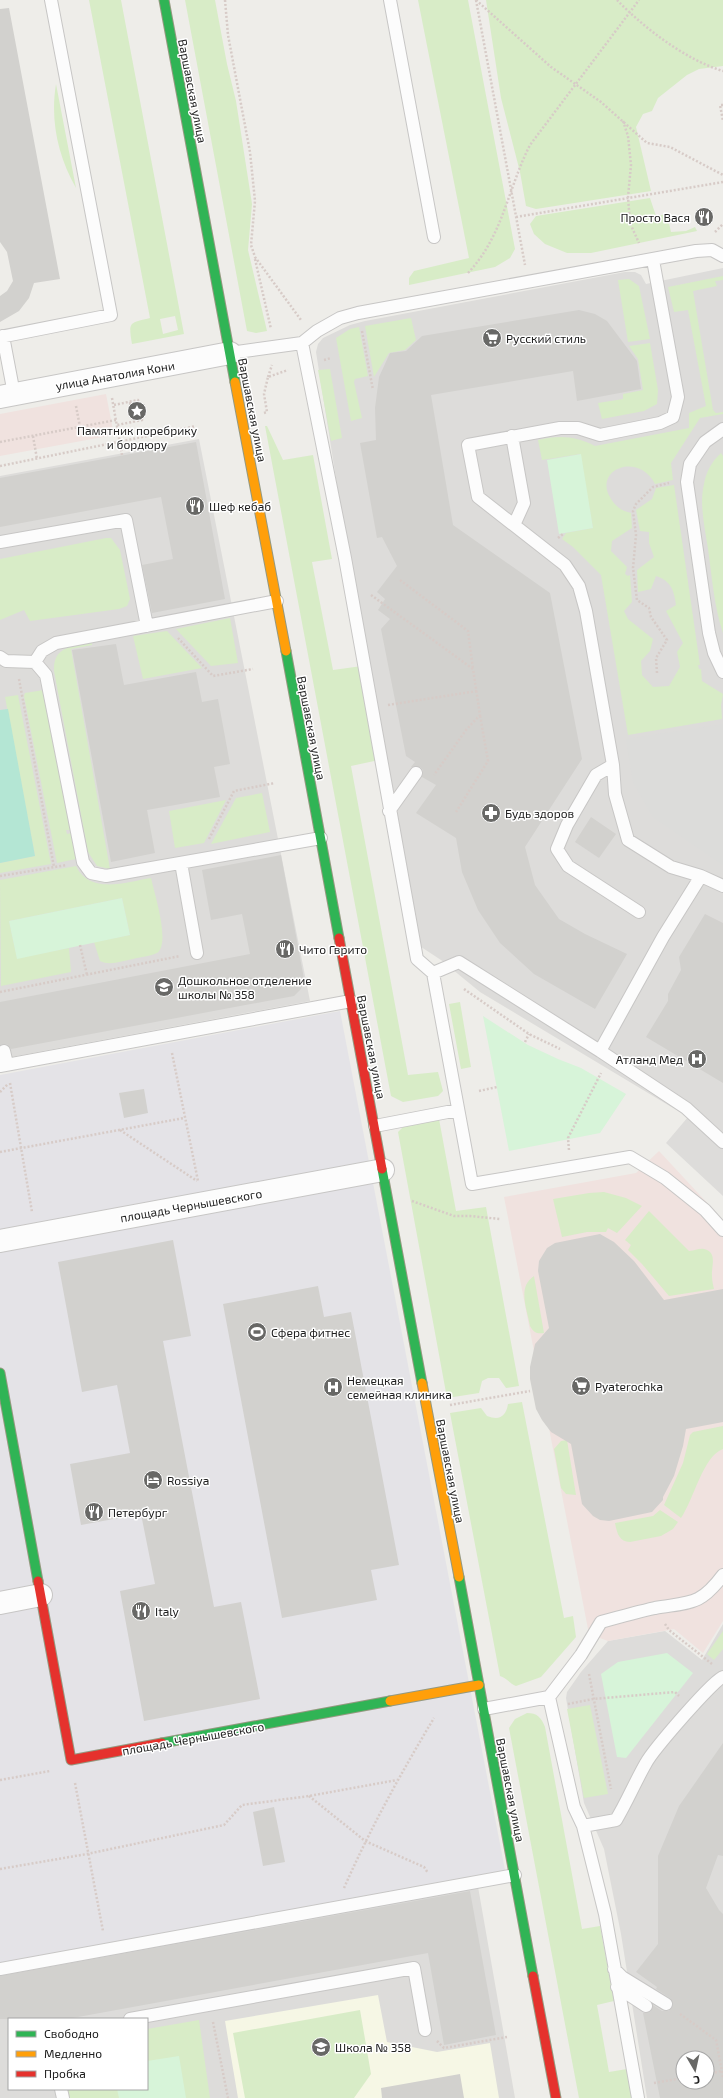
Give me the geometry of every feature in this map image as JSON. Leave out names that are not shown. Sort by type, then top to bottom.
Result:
[{"type":"street","name":"Варшавская улица","points":[[164,0],[556,2098]]},
{"type":"street","name":"улица Анатолия Кони","points":[[7,396],[230,353]]},
{"type":"street","name":"площадь Чернышевского","points":[[0,1241],[383,1170]]},
{"type":"street","points":[[0,1373],[4,1416],[41,1595],[72,1760]]},
{"type":"street","points":[[0,1603],[41,1595]]},
{"type":"street","name":"площадь Чернышевского","points":[[72,1760],[479,1685]]},
{"type":"lane","points":[[7,396],[1,336],[111,315],[51,0]]},
{"type":"lane","points":[[390,0],[434,237]]},
{"type":"lane","points":[[230,353],[302,343],[317,331],[340,318],[358,312],[528,280],[712,250],[723,256]]},
{"type":"lane","points":[[653,260],[678,397],[673,417],[660,423],[600,435],[578,428],[560,428],[468,445],[478,497],[565,565],[579,586],[586,611],[613,765],[615,794],[628,840],[671,867],[701,876],[723,886]]},
{"type":"lane","points":[[302,343],[345,558],[389,810],[417,959],[433,973],[472,1184],[630,1158],[665,1178],[705,1210],[723,1230]]},
{"type":"lane","points":[[723,430],[705,442],[690,464],[687,482],[709,633],[714,653],[723,672]]},
{"type":"lane","points":[[512,436],[524,503],[514,525]]},
{"type":"lane","points":[[0,542],[126,520],[147,626]]},
{"type":"lane","points":[[35,662],[42,651],[56,643],[276,601]]},
{"type":"lane","points":[[0,657],[6,661],[35,662],[46,675],[83,862],[91,873],[106,876],[321,838]]},
{"type":"lane","points":[[613,765],[596,775],[567,825],[557,848],[568,866],[639,912]]},
{"type":"lane","points":[[389,810],[416,774]]},
{"type":"lane","points":[[181,863],[197,953]]},
{"type":"lane","points":[[600,1051],[663,937],[701,876]]},
{"type":"lane","points":[[433,973],[459,962],[600,1051],[686,1108],[723,1142]]},
{"type":"lane","points":[[4,1051],[4,1065],[351,1001]]},
{"type":"lane","points":[[375,1126],[458,1110]]},
{"type":"lane","points":[[638,2098],[605,1914],[583,1826],[574,1807],[551,1702],[601,1622],[655,1608],[688,1604],[711,1591],[723,1574]]},
{"type":"lane","points":[[583,1826],[616,1820],[627,1802],[646,1762],[692,1707],[723,1676]]},
{"type":"lane","points":[[484,1709],[551,1702]]},
{"type":"lane","points":[[0,1969],[515,1875]]},
{"type":"lane","points":[[136,2018],[414,1968],[426,2030]]},
{"type":"lane","points":[[614,1970],[622,1977],[666,2004]]},
{"type":"lane","points":[[617,1987],[646,2006]]},
{"type":"path","points":[[225,0],[228,35],[250,152],[255,201],[251,245],[255,257],[275,355],[264,394],[267,412],[263,413]]},
{"type":"path","points":[[476,0],[528,47],[575,85],[601,102],[647,143],[670,147],[723,175]]},
{"type":"path","points":[[476,0],[528,280]]},
{"type":"path","points":[[617,0],[630,13],[684,52],[723,72]]},
{"type":"path","points":[[463,278],[480,261],[503,219],[512,194],[519,166],[530,145],[630,13],[638,0]]},
{"type":"path","points":[[723,105],[720,106],[723,121]]},
{"type":"path","points":[[622,121],[628,136],[631,165],[628,198],[630,223],[640,246]]},
{"type":"path","points":[[516,217],[723,182]]},
{"type":"path","points":[[717,232],[723,231]]},
{"type":"path","points":[[255,257],[302,321]]},
{"type":"path","points":[[361,324],[373,390]]},
{"type":"path","points":[[268,377],[307,362],[331,358]]},
{"type":"path","points":[[108,376],[122,455]]},
{"type":"path","points":[[114,405],[138,400],[142,420],[117,425]]},
{"type":"path","points":[[130,402],[134,422]]},
{"type":"path","points":[[0,442],[116,420]]},
{"type":"path","points":[[0,466],[196,426]]},
{"type":"path","points":[[33,436],[37,459]]},
{"type":"path","points":[[657,673],[656,658],[667,640],[651,617],[649,608],[637,600],[633,568],[636,535],[633,511],[636,504],[653,487],[673,482]]},
{"type":"path","points":[[400,580],[468,631],[488,761],[456,812]]},
{"type":"path","points":[[370,594],[474,669]]},
{"type":"path","points":[[164,623],[213,676],[253,669]]},
{"type":"path","points":[[15,661],[54,867]]},
{"type":"path","points":[[396,704],[477,691]]},
{"type":"path","points":[[435,774],[466,730],[480,715]]},
{"type":"path","points":[[199,859],[234,791],[275,783]]},
{"type":"path","points":[[0,876],[83,862]]},
{"type":"path","points":[[80,945],[87,975]]},
{"type":"path","points":[[0,992],[197,953]]},
{"type":"path","points":[[464,990],[529,1034],[564,1051]]},
{"type":"path","points":[[169,1034],[184,1118],[202,1203]]},
{"type":"path","points":[[525,1042],[529,1034]]},
{"type":"path","points":[[4,1065],[10,1082],[36,1234]]},
{"type":"path","points":[[572,1168],[568,1138],[602,1070]]},
{"type":"path","points":[[0,1092],[10,1082]]},
{"type":"path","points":[[480,1091],[497,1087]]},
{"type":"path","points":[[0,1152],[184,1118]]},
{"type":"path","points":[[120,1129],[198,1180]]},
{"type":"path","points":[[388,1198],[411,1201],[454,1216],[500,1219]]},
{"type":"path","points":[[449,1405],[530,1391]]},
{"type":"path","points":[[669,1630],[714,1665]]},
{"type":"path","points":[[589,1672],[612,1791]]},
{"type":"path","points":[[551,1702],[675,1692],[692,1707]]},
{"type":"path","points":[[336,1907],[365,1840],[397,1780],[436,1714]]},
{"type":"path","points":[[0,1780],[47,1772],[72,1760],[87,1854],[107,1949]]},
{"type":"path","points":[[0,1869],[87,1854],[224,1825],[242,1805],[309,1796],[397,1780]]},
{"type":"path","points":[[309,1796],[365,1840],[424,1867],[436,1889]]},
{"type":"path","points":[[666,2004],[716,2040],[723,2077]]},
{"type":"path","points":[[210,2005],[228,2098]]},
{"type":"path","points":[[426,2030],[444,2048],[507,2037]]},
{"type":"path","points":[[653,2083],[675,2079]]},
{"type":"shaded area","points":[[723,268],[723,1196],[666,1143],[688,1117],[480,992],[441,960],[409,939],[316,352],[318,344],[323,338],[350,325],[365,321],[625,272],[635,272],[641,275],[646,284]]},
{"type":"shaded area","points":[[106,394],[114,435],[0,456],[0,414]]},
{"type":"shaded area","points":[[199,439],[310,1001],[0,1059],[0,476]]},
{"type":"shaded area","points":[[723,724],[723,865],[653,817],[633,782],[626,739]]},
{"type":"shaded area","points":[[340,1011],[505,1870],[0,1965],[0,1075]]},
{"type":"shaded area","points":[[659,1151],[723,1220],[723,1621],[703,1653],[674,1629],[608,1641],[589,1634],[504,1197],[636,1173]]},
{"type":"shaded area","points":[[723,1624],[723,2098],[647,2098],[621,1934],[604,1849],[584,1803],[566,1698],[567,1692],[581,1672],[608,1641],[665,1631],[702,1660]]},
{"type":"shaded area","points":[[477,1881],[515,2098],[0,2098],[0,1968]]},
{"type":"shaded area","name":"Школа № 358","points":[[378,1995],[387,2042],[437,2052],[490,2043],[499,2098],[238,2098],[225,2021]]},
{"type":"green space","points":[[89,0],[121,0],[184,334],[132,344],[130,331],[132,324],[134,322],[150,318]],"holes":[[[175,316],[178,330],[163,334],[160,319]]]},
{"type":"green space","points":[[185,0],[215,0],[227,64],[236,101],[252,204],[248,250],[267,331],[256,333],[247,331]]},
{"type":"green space","points":[[418,0],[468,0],[515,249],[510,258],[495,267],[409,285],[409,278],[414,271],[469,258]]},
{"type":"green space","points":[[486,0],[723,0],[723,66],[699,69],[687,75],[658,98],[652,111],[643,114],[636,127],[651,191],[536,209],[526,206],[520,172],[501,98]]},
{"type":"green space","points":[[56,84],[76,188],[64,163],[57,138],[54,111]]},
{"type":"green space","points":[[650,198],[656,216],[667,214],[671,232],[686,231],[695,227],[697,231],[591,253],[567,253],[545,244],[534,234],[530,224],[536,216]]},
{"type":"green space","points":[[723,276],[723,280],[715,281],[717,286],[693,291],[713,410],[716,413],[723,412],[723,414],[700,418],[671,463],[673,480],[655,484],[647,474],[638,468],[629,467],[620,468],[612,473],[607,480],[607,489],[611,499],[622,510],[631,513],[632,528],[612,541],[611,551],[627,567],[625,574],[628,576],[630,575],[632,602],[624,611],[628,619],[653,639],[650,651],[641,661],[642,675],[653,687],[669,686],[680,667],[677,652],[683,643],[666,611],[676,605],[673,591],[668,583],[656,576],[651,589],[638,592],[637,570],[654,557],[649,543],[649,532],[640,531],[636,510],[652,499],[656,488],[674,485],[700,665],[698,665],[699,669],[701,669],[702,681],[723,694],[721,705],[722,719],[628,735],[601,575],[573,547],[562,539],[566,533],[593,528],[580,454],[542,460],[538,440],[553,437],[567,437],[581,440],[595,446],[689,428],[689,413],[706,406],[688,310],[674,312],[668,287]]},
{"type":"green space","points":[[629,279],[639,286],[650,339],[628,342],[618,280]]},
{"type":"green space","points":[[411,318],[416,340],[405,350],[389,353],[374,377],[365,326]]},
{"type":"green space","points":[[359,327],[368,376],[355,379],[354,382],[362,418],[351,421],[336,338],[350,329]]},
{"type":"green space","points":[[650,343],[658,390],[657,404],[644,411],[602,419],[598,403],[623,399],[623,394],[643,390],[638,359],[629,346]]},
{"type":"green space","points":[[330,369],[342,438],[331,441],[318,370]]},
{"type":"green space","points":[[265,426],[267,426],[283,460],[313,455],[332,559],[312,562],[333,670],[362,666],[379,760],[351,766],[408,1075],[438,1072],[443,1091],[438,1096],[403,1102],[391,1096]]},
{"type":"green space","points":[[721,453],[723,456],[723,633],[717,612],[702,500],[704,484],[708,471],[712,463]]},
{"type":"green space","points":[[581,454],[593,528],[559,534],[547,460]]},
{"type":"green space","points":[[111,538],[120,550],[130,599],[127,606],[119,609],[30,621],[24,610],[0,620],[0,559]]},
{"type":"green space","points":[[230,618],[238,663],[211,666],[176,629]]},
{"type":"green space","points":[[167,631],[202,668],[143,679],[133,636]]},
{"type":"green space","points":[[92,642],[92,645],[71,649],[110,869],[97,866],[88,852],[54,671],[55,663],[60,652],[71,647]]},
{"type":"green space","points":[[44,690],[70,830],[66,830],[67,834],[71,833],[76,859],[57,863],[24,696],[25,693]]},
{"type":"green space","points":[[18,695],[51,864],[0,873],[0,863],[35,856],[5,697]]},
{"type":"green space","points":[[8,709],[35,856],[0,863],[0,710]]},
{"type":"green space","points":[[262,793],[270,832],[211,844],[236,798]]},
{"type":"green space","points":[[226,800],[204,843],[175,848],[169,811]]},
{"type":"green space","points":[[76,866],[82,875],[90,881],[99,884],[120,884],[151,878],[162,929],[161,948],[155,954],[120,962],[108,963],[100,961],[94,942],[130,935],[122,898],[9,921],[17,958],[69,948],[71,972],[1,986],[0,880]]},
{"type":"green space","points":[[122,898],[130,935],[17,959],[9,921]]},
{"type":"green space","points":[[460,1002],[471,1067],[461,1069],[449,1004]]},
{"type":"green space","points":[[483,1016],[528,1045],[581,1068],[626,1094],[600,1133],[509,1151]]},
{"type":"green space","points":[[439,1119],[456,1211],[486,1207],[519,1386],[506,1388],[499,1378],[488,1378],[482,1381],[479,1393],[447,1398],[398,1132],[405,1125]]},
{"type":"green space","points":[[604,1192],[626,1198],[642,1206],[617,1233],[608,1228],[606,1232],[587,1232],[562,1237],[553,1199]]},
{"type":"green space","points":[[649,1211],[689,1251],[704,1249],[711,1253],[713,1260],[712,1278],[714,1289],[669,1296],[628,1250],[631,1245],[625,1240]]},
{"type":"green space","points":[[534,1276],[544,1333],[534,1332],[531,1328],[525,1306],[524,1292],[529,1281]]},
{"type":"green space","points":[[522,1402],[564,1618],[573,1616],[576,1637],[541,1677],[516,1686],[500,1676],[450,1413],[481,1408],[487,1416],[499,1418],[506,1412],[508,1404]]},
{"type":"green space","points":[[723,1426],[723,1449],[716,1453],[704,1469],[681,1518],[664,1505],[683,1463],[690,1435],[693,1432]]},
{"type":"green space","points":[[567,1440],[576,1495],[566,1494],[561,1488],[554,1449],[561,1441]]},
{"type":"green space","points":[[660,1510],[678,1522],[673,1529],[661,1536],[630,1542],[626,1542],[621,1539],[615,1523],[653,1516]]},
{"type":"green space","points":[[723,1631],[723,1649],[714,1660],[707,1654]]},
{"type":"green space","points":[[667,1653],[693,1673],[626,1758],[617,1757],[601,1674],[618,1662]]},
{"type":"green space","points":[[590,1705],[608,1794],[584,1798],[567,1709]]},
{"type":"green space","points":[[527,1713],[538,1716],[545,1727],[582,1929],[600,1926],[614,2001],[597,2005],[609,2072],[627,2069],[632,2098],[579,2098],[509,1728],[515,1719]]},
{"type":"green space","points":[[360,2010],[371,2074],[354,2098],[245,2098],[233,2033]]},
{"type":"green space","points":[[199,2020],[210,2098],[67,2098],[66,2090],[148,2090],[148,2029]]},
{"type":"green space","points":[[179,2056],[186,2098],[119,2098],[117,2090],[148,2090],[148,2061]]},
{"type":"building","points":[[9,8],[60,279],[34,283],[29,298],[19,311],[0,322],[0,296],[7,291],[13,281],[7,252],[0,242],[0,9]]},
{"type":"building","points":[[579,310],[595,314],[607,321],[637,361],[641,389],[577,401],[573,371],[431,395],[453,525],[550,593],[582,759],[525,847],[535,885],[559,919],[585,934],[627,954],[595,1009],[534,974],[500,943],[478,910],[462,872],[456,838],[416,813],[436,785],[422,777],[423,770],[420,767],[411,767],[415,762],[406,756],[381,629],[390,619],[378,610],[385,599],[377,592],[397,566],[382,537],[377,538],[360,443],[376,440],[375,408],[379,377],[390,353],[406,351],[422,336]]},
{"type":"building","points":[[196,442],[225,599],[152,613],[142,565],[173,559],[161,497],[0,527],[0,478]]},
{"type":"building","points":[[116,644],[124,685],[196,672],[202,702],[218,699],[230,764],[214,767],[220,797],[147,810],[155,853],[111,862],[72,650]]},
{"type":"building","points":[[591,817],[616,834],[599,858],[575,842]]},
{"type":"building","points":[[281,855],[304,979],[301,989],[294,996],[11,1049],[7,1044],[0,1045],[0,1002],[250,954],[242,914],[211,920],[202,870]]},
{"type":"building","points":[[705,914],[723,923],[723,1083],[646,1037],[668,1001],[668,994],[681,970],[679,957]]},
{"type":"building","points":[[144,1089],[148,1113],[124,1118],[119,1093]]},
{"type":"building","points":[[600,1234],[614,1242],[634,1261],[664,1300],[723,1289],[723,1422],[686,1429],[683,1446],[674,1476],[663,1497],[663,1500],[652,1512],[609,1521],[600,1520],[593,1516],[582,1504],[571,1444],[551,1432],[542,1420],[536,1409],[530,1379],[530,1367],[535,1344],[549,1328],[538,1271],[539,1261],[547,1248],[555,1243]]},
{"type":"building","points":[[173,1240],[191,1336],[163,1341],[214,1607],[241,1602],[260,1699],[144,1721],[120,1591],[155,1584],[141,1514],[81,1525],[70,1464],[130,1453],[117,1385],[82,1392],[58,1262]]},
{"type":"building","points":[[318,1286],[324,1317],[351,1312],[399,1565],[371,1570],[377,1600],[282,1618],[223,1304]]},
{"type":"building","points":[[723,1743],[723,1856],[718,1855],[706,1888],[723,1914],[723,2098],[660,2098],[643,2013],[650,2012],[653,2005],[662,2011],[669,2011],[673,2004],[670,1998],[656,1989],[657,1987],[636,1972],[658,1944],[658,1856],[679,1806]]},
{"type":"building","points":[[274,1807],[285,1862],[263,1866],[253,1812]]},
{"type":"building","points":[[470,1891],[496,2035],[444,2045],[428,1953],[72,2018],[0,2019],[0,1976]]},
{"type":"building","points":[[460,2074],[464,2098],[382,2098],[381,2088]]},
{"type":"traffic: fast","points":[[164,0],[235,382]]},
{"type":"traffic: fast","points":[[286,651],[339,938]]},
{"type":"traffic: fast","points":[[382,1169],[422,1383]]},
{"type":"traffic: fast","points":[[0,1373],[38,1581]]},
{"type":"traffic: fast","points":[[459,1577],[533,1976]]},
{"type":"traffic: fast","points":[[162,1743],[390,1701]]},
{"type":"traffic: slow","points":[[235,382],[286,651]]},
{"type":"traffic: slow","points":[[422,1383],[459,1577]]},
{"type":"traffic: slow","points":[[390,1701],[479,1685]]},
{"type":"traffic: jam","points":[[339,938],[382,1169]]},
{"type":"traffic: jam","points":[[38,1581],[71,1760],[162,1743]]},
{"type":"traffic: jam","points":[[533,1976],[556,2098]]},
{"type":"place","name":"Просто Вася","points":[[704,217]]},
{"type":"place","name":"Русский стиль","points":[[492,338]]},
{"type":"place","name":"Памятник поребрику и бордюру","points":[[137,411]]},
{"type":"place","name":"Шеф кебаб","points":[[195,506]]},
{"type":"place","name":"Будь здоров","points":[[491,813]]},
{"type":"place","name":"Чито Гврито","points":[[285,949]]},
{"type":"place","name":"Дошкольное отделение школы № 358","points":[[164,987]]},
{"type":"place","name":"Атланд Мед","points":[[697,1059]]},
{"type":"place","name":"Сфера фитнес","points":[[257,1332]]},
{"type":"place","name":"Pyaterochka","points":[[581,1386]]},
{"type":"place","name":"Немецкая семейная клиника","points":[[333,1387]]},
{"type":"place","name":"Rossiya","points":[[153,1480]]},
{"type":"place","name":"Петербург","points":[[94,1512]]},
{"type":"place","name":"Italy","points":[[141,1611]]},
{"type":"place","name":"Школа № 358","points":[[321,2047]]}]
